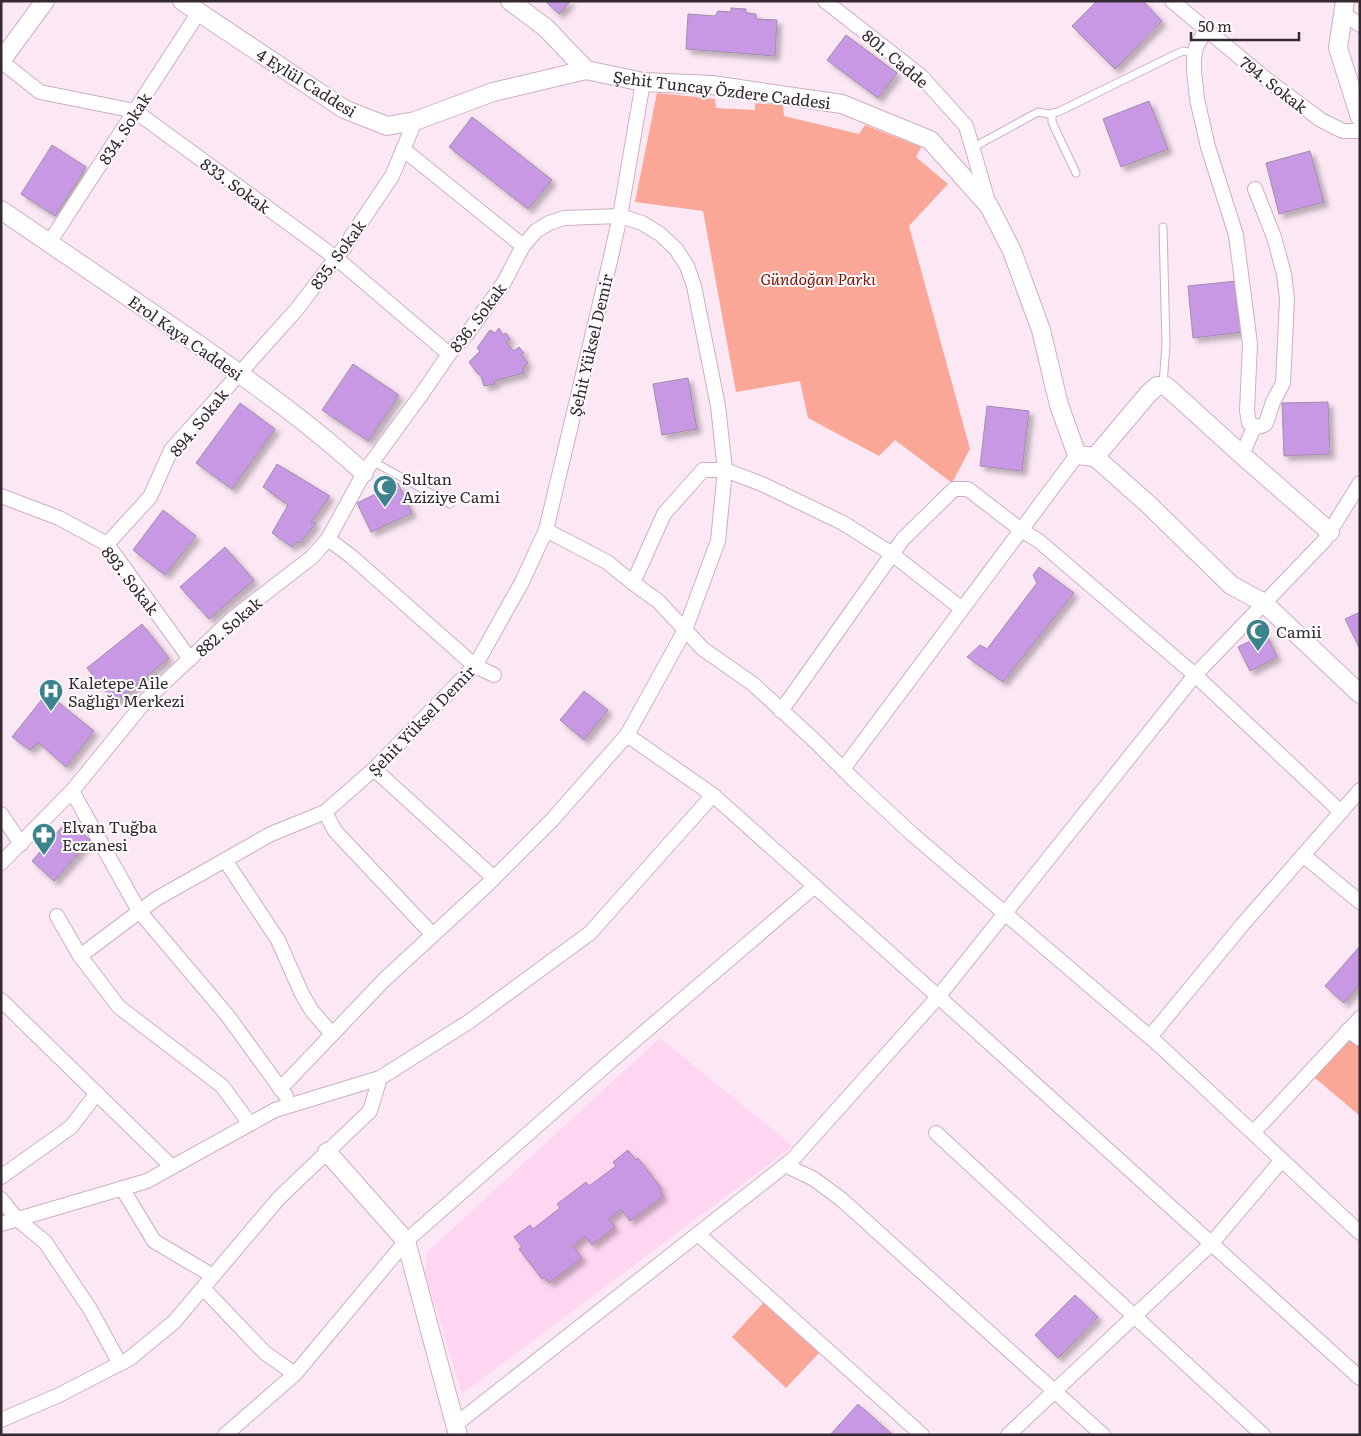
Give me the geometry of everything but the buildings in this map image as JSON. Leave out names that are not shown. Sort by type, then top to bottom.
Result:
[{"type":"street","points":[[1,61],[45,1]]},
{"type":"street","name":"4 Eylül Caddesi","points":[[182,1],[344,109],[387,126],[415,121],[493,92],[586,70]]},
{"type":"street","points":[[510,1],[546,28],[586,70]]},
{"type":"street","name":"801. Cadde","points":[[825,1],[922,76],[966,126],[989,206]]},
{"type":"street","name":"794. Sokak","points":[[1172,1],[1321,120],[1343,131],[1360,131]]},
{"type":"street","points":[[1344,8],[1360,25]]},
{"type":"street","points":[[1344,8],[1338,48],[1360,117]]},
{"type":"street","name":"834. Sokak","points":[[49,243],[199,12]]},
{"type":"street","points":[[1206,30],[1196,47],[1194,71],[1208,147],[1236,235],[1250,344],[1247,412],[1249,423],[1254,427],[1260,427],[1266,423],[1273,402],[1284,383],[1287,299],[1284,274],[1274,237],[1255,189]]},
{"type":"street","name":"833. Sokak","points":[[1,61],[40,92],[135,111],[336,258],[449,354]]},
{"type":"street","name":"Şehit Tuncay Özdere Caddesi","points":[[586,70],[643,82],[712,85],[842,104],[930,140],[989,206],[1012,251],[1041,330],[1058,405],[1077,455]]},
{"type":"street","name":"Şehit Yüksel Demir","points":[[80,956],[156,898],[271,834],[325,812],[374,769],[476,666],[522,582],[546,530],[620,216],[643,82]]},
{"type":"street","name":"835. Sokak","points":[[238,373],[297,309],[336,258],[392,176],[415,121]]},
{"type":"street","points":[[404,149],[523,246]]},
{"type":"street","name":"Erol Kaya Caddesi","points":[[1,210],[238,373],[336,447],[368,467]]},
{"type":"street","points":[[280,1089],[384,980],[494,878],[552,820],[627,735],[685,630],[718,541],[726,470],[718,406],[694,286],[687,266],[676,250],[660,234],[642,223],[620,216]]},
{"type":"street","name":"836. Sokak","points":[[368,467],[421,396],[449,354],[467,334],[503,284],[523,246],[536,231],[549,223],[564,218],[620,216]]},
{"type":"street","name":"894. Sokak","points":[[107,544],[150,497],[171,450],[238,373]]},
{"type":"street","points":[[1095,457],[1148,392],[1157,386],[1163,385],[1330,532]]},
{"type":"street","points":[[1242,456],[1254,427]]},
{"type":"street","points":[[843,769],[1077,455],[1095,457],[1148,504],[1231,585],[1264,603],[1360,694]]},
{"type":"street","name":"882. Sokak","points":[[1,863],[72,791],[148,698],[232,620],[312,557],[328,539],[368,467]]},
{"type":"street","points":[[633,583],[664,514],[702,470],[726,470],[762,484],[843,523],[892,554],[962,609]]},
{"type":"street","points":[[327,1152],[406,1241],[457,1430],[698,1234],[794,1159],[938,997],[1195,675],[1324,541],[1360,483]]},
{"type":"street","points":[[782,711],[903,539],[954,489],[968,489],[1021,530],[1039,540],[1195,675],[1341,812]]},
{"type":"street","name":"893. Sokak","points":[[1,496],[59,518],[107,544],[190,659]]},
{"type":"street","points":[[546,530],[607,562],[658,601],[704,648],[752,684],[912,834],[1150,1037],[1360,1233]]},
{"type":"street","points":[[328,539],[352,557],[476,666],[494,675]]},
{"type":"street","points":[[627,735],[713,795],[1360,1378]]},
{"type":"street","points":[[374,769],[494,878]]},
{"type":"street","points":[[1150,1037],[1243,924],[1360,790]]},
{"type":"street","points":[[72,791],[139,911],[227,1015],[292,1105]]},
{"type":"street","points":[[1,1224],[147,1181],[275,1110],[380,1078],[470,1021],[590,933],[713,795]]},
{"type":"street","points":[[325,812],[335,831],[433,935]]},
{"type":"street","points":[[1,814],[21,844]]},
{"type":"street","points":[[1303,855],[1360,902]]},
{"type":"street","points":[[225,860],[278,940],[302,994],[312,1011],[332,1034]]},
{"type":"street","points":[[225,1435],[295,1374],[406,1241],[815,886]]},
{"type":"street","points":[[56,916],[80,956],[120,1007],[222,1086],[250,1124]]},
{"type":"street","points":[[1,1000],[6,1014],[97,1093],[172,1167]]},
{"type":"street","points":[[1253,1133],[1360,1018]]},
{"type":"street","points":[[1348,1030],[1360,1039]]},
{"type":"street","points":[[1,1420],[59,1395],[130,1359],[174,1322],[278,1198],[370,1111],[380,1078]]},
{"type":"street","points":[[1,1177],[71,1127],[97,1093]]},
{"type":"street","points":[[936,1133],[1263,1435]]},
{"type":"street","points":[[1008,1435],[1211,1244],[1282,1160]]},
{"type":"street","points":[[785,1165],[814,1179],[841,1199],[1103,1435]]},
{"type":"street","points":[[122,1188],[154,1241],[213,1276]]},
{"type":"street","points":[[1,1199],[16,1219],[45,1242],[90,1309],[120,1364]]},
{"type":"street","points":[[698,1234],[922,1435]]},
{"type":"street","points":[[203,1288],[265,1353],[295,1374]]},
{"type":"lane","points":[[972,148],[1038,112],[1052,114],[1058,112],[1172,56],[1184,51],[1195,52]]},
{"type":"lane","points":[[1052,114],[1052,122],[1076,173]]},
{"type":"lane","points":[[1163,227],[1166,345],[1163,385]]},
{"type":"lane","points":[[368,467],[450,504]]},
{"type":"shaded area","points":[[660,1038],[793,1146],[462,1394],[425,1273],[427,1252]]},
{"type":"green space","name":"Gündoğan Parkı","points":[[657,93],[715,99],[716,108],[755,110],[755,103],[783,105],[784,116],[859,134],[865,125],[921,147],[916,157],[948,184],[909,226],[970,449],[952,483],[895,440],[879,456],[808,418],[800,381],[736,392],[703,211],[635,202]]},
{"type":"green space","points":[[1348,1038],[1360,1048],[1360,1116],[1315,1078]]},
{"type":"green space","points":[[765,1301],[819,1353],[786,1388],[732,1337]]},
{"type":"place","name":"Sultan Aziziye Cami","points":[[385,508]]},
{"type":"place","name":"Camii","points":[[1258,652]]},
{"type":"place","name":"Kaletepe Aile Sağlığı Merkezi","points":[[51,712]]},
{"type":"place","name":"Elvan Tuğba Eczanesi","points":[[44,856]]}]
